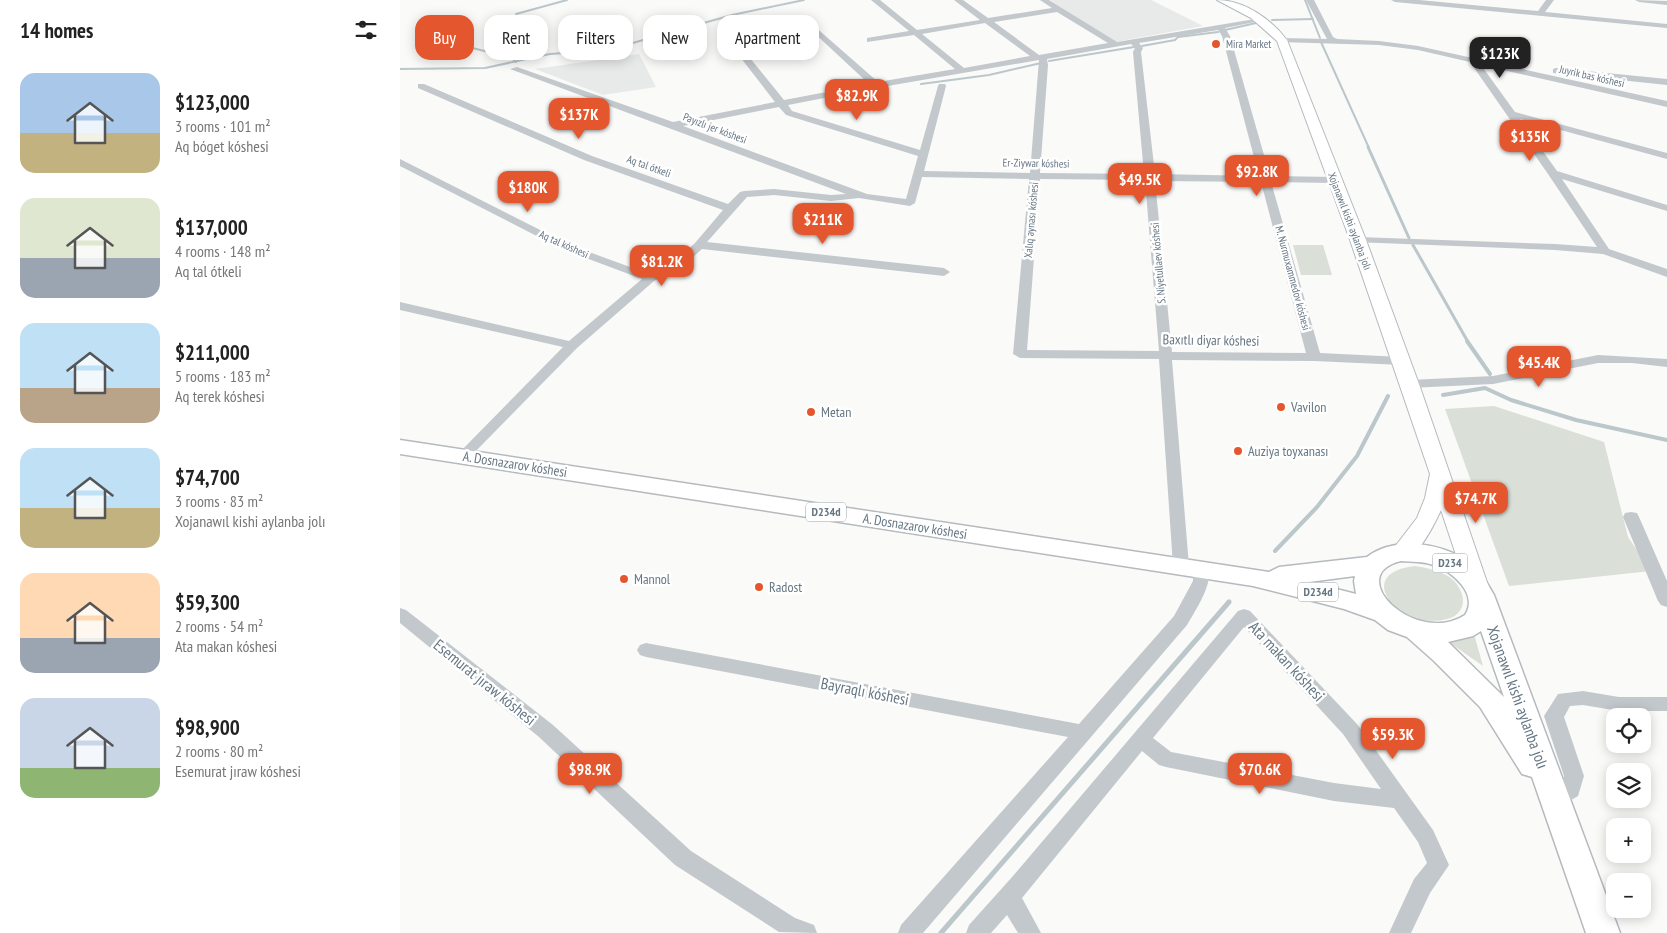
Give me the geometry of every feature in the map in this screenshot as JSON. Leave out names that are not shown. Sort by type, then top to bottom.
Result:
[{"type":"main road","name":"Xojanawıl kishi aylanba jolı","points":[[1222,0],[1261,20],[1272,28],[1282,40],[1402,361],[1480,591],[1603,933]]},
{"type":"main road","name":"A. Dosnazarov kóshesi","points":[[400,446],[959,534],[1253,577]]},
{"type":"main road","name":"Xojanawıl kishi aylanba jolı","points":[[1402,553],[1418,535],[1430,512],[1437,495],[1439,472]]},
{"type":"main road","name":"D234","points":[[1374,565],[1386,557],[1402,553],[1419,553],[1437,557],[1454,565],[1468,575],[1480,591],[1482,608],[1477,618],[1467,627],[1452,632],[1435,633],[1416,630]]},
{"type":"main road","name":"D234d","points":[[1253,577],[1306,574],[1374,565]]},
{"type":"main road","points":[[1374,565],[1367,575],[1366,587],[1371,600],[1382,613],[1398,623],[1416,630]]},
{"type":"main road","name":"D234d","points":[[1253,577],[1342,599],[1382,613]]},
{"type":"main road","name":"Xojanawıl kishi aylanba jolı","points":[[1416,630],[1444,654],[1490,699],[1556,800]]},
{"type":"street","points":[[875,0],[963,71]]},
{"type":"street","points":[[958,0],[1040,57]]},
{"type":"street","points":[[1044,0],[1114,44]]},
{"type":"street","points":[[1310,0],[1330,38],[1334,40]]},
{"type":"street","points":[[1395,0],[1667,26]]},
{"type":"street","points":[[1540,14],[1550,0]]},
{"type":"street","points":[[1639,0],[1667,3]]},
{"type":"street","points":[[870,40],[1059,9]]},
{"type":"street","points":[[672,125],[876,86],[1114,44],[1134,46],[1261,20]]},
{"type":"street","name":"M. Nurmuxammedov kóshesi","points":[[1220,27],[1226,36],[1314,358]]},
{"type":"street","points":[[819,33],[876,86]]},
{"type":"street","name":"Juyrik bas kóshesi","points":[[1282,40],[1334,40],[1418,48],[1667,104]]},
{"type":"street","name":"S. Niyetullaev kóshesi","points":[[909,933],[1181,620],[1201,580],[1191,567],[1166,356],[1151,178],[1134,46]]},
{"type":"street","name":"Xalıq aynası kóshesi","points":[[1020,354],[1044,64],[1040,57]]},
{"type":"street","points":[[747,60],[789,112],[922,154]]},
{"type":"street","points":[[1472,60],[1553,173],[1605,251]]},
{"type":"street","name":"Payızlı jer kóshesi","points":[[514,69],[860,195],[910,204],[917,174]]},
{"type":"street","points":[[1525,73],[1538,70],[1667,82]]},
{"type":"street","name":"Aq tal ótkeli","points":[[421,86],[588,158],[731,209]]},
{"type":"street","points":[[917,174],[942,86]]},
{"type":"street","points":[[1511,114],[1667,156]]},
{"type":"street","name":"Aq tal kóshesi","points":[[400,162],[566,247],[650,278]]},
{"type":"street","points":[[1553,173],[1667,208]]},
{"type":"street","name":"Er-Ziywar kóshesi","points":[[917,174],[1335,180]]},
{"type":"street","points":[[463,456],[572,344],[650,278],[680,263],[699,245],[744,194],[774,192],[831,198],[860,195]]},
{"type":"street","points":[[1358,240],[1555,247],[1605,251],[1667,273]]},
{"type":"street","points":[[699,245],[944,272]]},
{"type":"street","points":[[400,306],[572,344]]},
{"type":"street","name":"Baxıtlı diyar kóshesi","points":[[1020,354],[1402,361]]},
{"type":"street","points":[[1410,384],[1504,379],[1535,374],[1597,359],[1667,363]]},
{"type":"street","points":[[1631,516],[1667,601]]},
{"type":"street","name":"Esemurat jıraw kóshesi","points":[[400,614],[546,731],[683,858],[786,925],[806,933]]},
{"type":"street","name":"Ata makan kóshesi","points":[[1141,739],[1244,615],[1350,729],[1426,837],[1438,865],[1422,886],[1400,933]]},
{"type":"street","name":"Bayraqlı kóshesi","points":[[646,650],[1083,732]]},
{"type":"street","points":[[1556,800],[1571,790],[1574,776],[1554,716],[1565,698],[1583,698],[1619,704],[1667,704]]},
{"type":"street","points":[[977,933],[1141,739],[1166,759],[1334,792],[1400,800]]},
{"type":"street","points":[[1009,897],[1030,933]]},
{"type":"shaded area","points":[[1050,0],[1151,0],[1203,26],[1115,42]]},
{"type":"shaded area","points":[[639,54],[656,87],[603,95],[535,69],[597,60],[633,60],[633,55]]},
{"type":"shaded area","points":[[1293,245],[1323,245],[1332,275],[1301,275]]},
{"type":"shaded area","points":[[1494,406],[1604,442],[1628,537],[1651,571],[1509,586],[1445,409]]},
{"type":"shaded area","points":[[1415,566],[1440,572],[1454,581],[1463,599],[1460,611],[1455,616],[1430,621],[1413,617],[1400,610],[1389,600],[1384,589],[1386,579],[1396,571]]},
{"type":"shaded area","points":[[1472,627],[1483,666],[1443,638]]},
{"type":"waterway","points":[[516,14],[567,0]]},
{"type":"waterway","points":[[633,43],[732,15],[804,0]]},
{"type":"waterway","points":[[1305,0],[1313,19]]},
{"type":"waterway","points":[[1272,20],[1313,19]]},
{"type":"waterway","points":[[1313,19],[1320,38]]},
{"type":"waterway","points":[[1225,30],[1256,23]]},
{"type":"waterway","points":[[1142,46],[1175,40],[1178,37],[1218,32]]},
{"type":"waterway","points":[[1321,42],[1369,148]]},
{"type":"waterway","points":[[1049,61],[1134,47]]},
{"type":"waterway","points":[[474,48],[512,58],[515,61]]},
{"type":"waterway","points":[[515,61],[558,53]]},
{"type":"waterway","points":[[400,69],[485,68],[515,61]]},
{"type":"waterway","points":[[921,84],[989,75],[1041,63]]},
{"type":"waterway","points":[[1368,147],[1409,238]]},
{"type":"waterway","points":[[1413,245],[1468,342]]},
{"type":"waterway","points":[[1467,341],[1490,374]]},
{"type":"waterway","points":[[1443,395],[1485,388],[1511,400],[1576,420],[1667,440]]},
{"type":"waterway","points":[[1275,551],[1317,507],[1357,456],[1388,396]]},
{"type":"waterway","points":[[941,933],[1229,602]]},
{"type":"place","name":"Mira Market","points":[[1216,44]]},
{"type":"place","name":"Vavilon","points":[[1281,407]]},
{"type":"place","name":"Metan","points":[[811,412]]},
{"type":"place","name":"Auziya toyxanası","points":[[1238,451]]},
{"type":"place","name":"Mannol","points":[[624,579]]},
{"type":"place","name":"Radost","points":[[759,587]]}]
